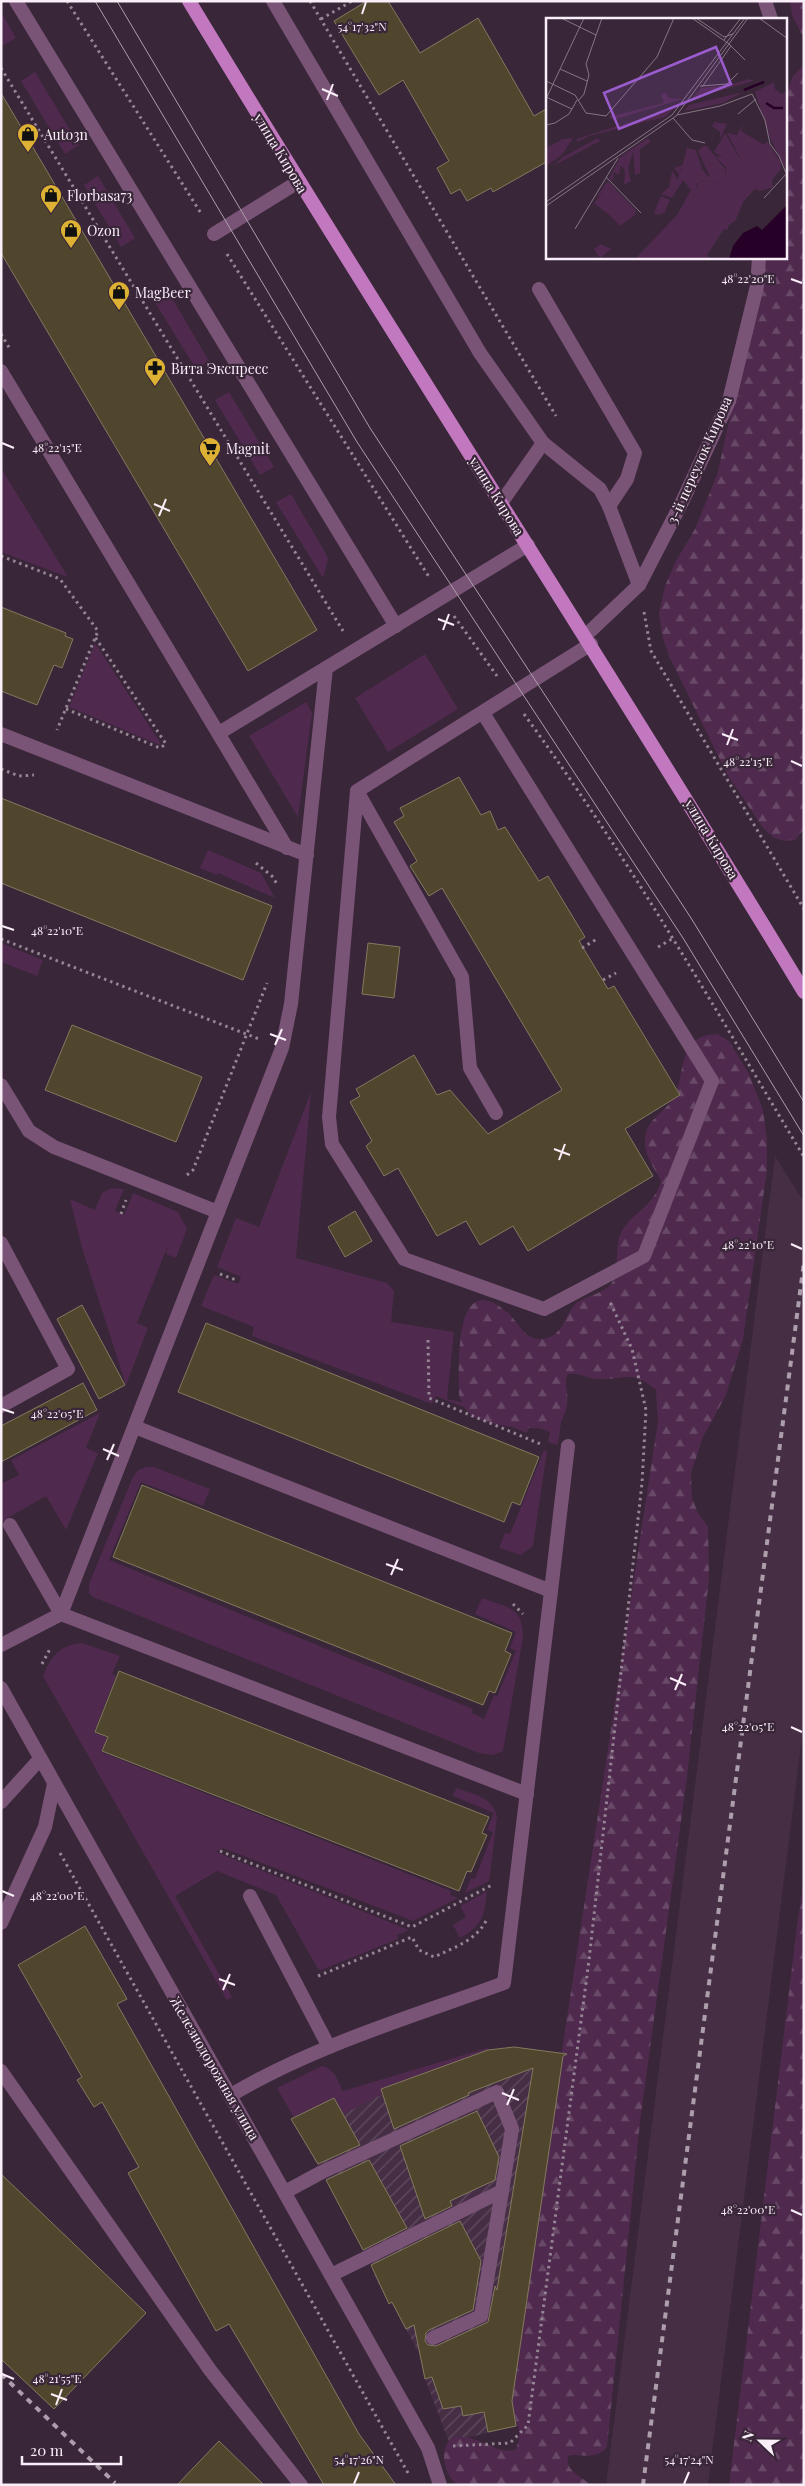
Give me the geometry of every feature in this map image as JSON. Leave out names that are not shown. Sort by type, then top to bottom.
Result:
[{"type":"main road","name":"улица Кирова","points":[[189,1],[298,182],[588,640],[719,850],[804,992]]},
{"type":"street","points":[[16,1],[396,626]]},
{"type":"street","points":[[273,1],[480,353],[543,443],[600,489],[609,506],[639,585]]},
{"type":"street","points":[[765,1],[772,18]]},
{"type":"street","points":[[214,234],[298,182]]},
{"type":"street","name":"3-й переулок Кирова","points":[[357,791],[483,713],[588,640],[639,585],[682,502],[728,400],[757,286],[759,259]]},
{"type":"street","points":[[539,289],[635,453],[627,480],[609,506]]},
{"type":"street","points":[[1,371],[287,848]]},
{"type":"street","points":[[501,503],[543,443]]},
{"type":"street","points":[[218,733],[528,545]]},
{"type":"street","points":[[1,1645],[60,1614],[135,1427],[282,1048],[291,1004],[326,668]]},
{"type":"street","points":[[357,791],[329,1117],[332,1144],[404,1259],[544,1309],[644,1256],[712,1082],[483,713]]},
{"type":"street","points":[[1,734],[307,855]]},
{"type":"street","points":[[357,791],[462,977],[470,1068],[496,1113]]},
{"type":"street","points":[[1,1085],[29,1131],[54,1147],[218,1212]]},
{"type":"street","points":[[1,1243],[68,1369],[1,1406]]},
{"type":"street","points":[[135,1427],[550,1591]]},
{"type":"street","points":[[230,2095],[268,2073],[329,2047],[504,1983],[568,1446]]},
{"type":"street","points":[[10,1525],[60,1614],[527,1794]]},
{"type":"street","name":"Железнодорожная улица","points":[[1,1688],[428,2448],[440,2485]]},
{"type":"street","points":[[1,1802],[40,1759]]},
{"type":"street","points":[[1,1923],[45,1827],[54,1784]]},
{"type":"street","points":[[250,1896],[329,2047]]},
{"type":"street","points":[[1,2071],[210,2370],[301,2485]]},
{"type":"street","points":[[285,2192],[322,2172],[497,2092],[512,2129],[481,2316],[433,2338]]},
{"type":"street","points":[[331,2275],[502,2191]]},
{"type":"path","points":[[67,1],[442,598],[578,787],[804,1157]]},
{"type":"path","points":[[310,1],[559,421]]},
{"type":"path","points":[[321,19],[352,1]]},
{"type":"path","points":[[1,68],[355,651]]},
{"type":"path","points":[[1,334],[11,351]]},
{"type":"path","points":[[1,556],[60,579],[98,631],[48,753]]},
{"type":"path","points":[[639,585],[651,651],[804,909]]},
{"type":"path","points":[[66,709],[160,748],[166,744],[95,637]]},
{"type":"path","points":[[1,769],[19,776],[37,774]]},
{"type":"path","points":[[252,861],[264,868],[273,877],[282,894]]},
{"type":"path","points":[[1,938],[282,1048]]},
{"type":"path","points":[[582,948],[593,941]]},
{"type":"path","points":[[603,980],[612,975]]},
{"type":"path","points":[[182,1174],[186,1175],[193,1170],[268,980]]},
{"type":"path","points":[[219,1273],[236,1280]]},
{"type":"path","points":[[428,2448],[510,2443],[528,2425],[589,1960],[642,1483],[646,1410],[632,1349],[599,1280]]},
{"type":"path","points":[[428,1340],[429,1398],[551,1448]]},
{"type":"path","points":[[510,1602],[519,1608],[525,1617]]},
{"type":"path","points":[[42,1664],[54,1645]]},
{"type":"path","points":[[45,1827],[410,2475]]},
{"type":"path","points":[[220,1851],[412,1927],[493,1884]]},
{"type":"path","points":[[492,1892],[494,1875]]},
{"type":"path","points":[[297,1985],[412,1937],[419,1950],[434,1957],[469,1940],[478,1933],[489,1914]]},
{"type":"shaded area","points":[[775,1156],[804,1202],[804,1721],[708,2485],[606,2485]]},
{"type":"shaded area","points":[[488,2050],[563,2054],[513,2400],[518,2426],[449,2442],[425,2379],[421,2357],[392,2303],[389,2304],[374,2275],[376,2274],[329,2185],[291,2119],[334,2098],[343,2114],[382,2094],[381,2089]]},
{"type":"green space","points":[[790,1],[804,1],[804,39],[792,15]]},
{"type":"green space","points":[[1,12],[16,38],[2,46],[1,45]]},
{"type":"green space","points":[[804,65],[804,829],[795,840],[784,841],[773,837],[763,828],[727,774],[669,656],[662,635],[659,613],[665,586],[677,559],[695,529],[717,475],[766,259],[788,259],[788,90],[793,76]]},
{"type":"green space","points":[[35,72],[79,145],[65,154],[21,81]]},
{"type":"green space","points":[[98,176],[135,238],[121,247],[84,185]]},
{"type":"green space","points":[[166,288],[209,361],[196,369],[151,296]]},
{"type":"green space","points":[[229,392],[274,467],[260,475],[215,400]]},
{"type":"green space","points":[[1,468],[68,577],[1,552]]},
{"type":"green space","points":[[291,494],[328,559],[323,578],[276,502]]},
{"type":"green space","points":[[95,643],[161,744],[160,745],[69,707]]},
{"type":"green space","points":[[425,654],[458,709],[388,752],[355,698]]},
{"type":"green space","points":[[306,702],[312,713],[298,817],[249,736]]},
{"type":"green space","points":[[208,850],[261,873],[275,898],[218,873],[217,875],[200,868]]},
{"type":"green space","points":[[1,943],[43,960],[37,976],[1,962]]},
{"type":"green space","points":[[717,1034],[729,1041],[749,1074],[763,1110],[767,1140],[767,1170],[743,1339],[726,1395],[703,1437],[691,1473],[692,1498],[698,1513],[708,1527],[709,1578],[687,1777],[640,2122],[607,2447],[595,2455],[571,2455],[568,2457],[569,2466],[572,2470],[591,2485],[458,2485],[449,2475],[444,2462],[445,2449],[452,2438],[468,2437],[499,2449],[507,2450],[515,2450],[518,2443],[519,2430],[509,2398],[658,1421],[656,1390],[648,1384],[629,1377],[595,1379],[572,1374],[568,1374],[566,1379],[567,1407],[559,1426],[540,1428],[504,1426],[474,1417],[467,1410],[459,1395],[460,1343],[463,1325],[468,1310],[477,1301],[490,1301],[508,1313],[528,1335],[533,1338],[547,1338],[559,1330],[577,1303],[609,1286],[615,1276],[620,1235],[624,1227],[653,1198],[661,1181],[646,1150],[645,1138],[649,1125],[675,1095],[684,1059],[690,1047],[700,1038]]},
{"type":"green space","points":[[311,1092],[296,1258],[387,1283],[394,1291],[391,1322],[454,1332],[447,1399],[518,1415],[562,1415],[558,1445],[548,1442],[550,1432],[530,1425],[527,1433],[436,1396],[432,1404],[252,1336],[254,1327],[201,1306],[214,1275],[238,1284],[241,1277],[217,1267],[236,1218],[259,1227]]},
{"type":"green space","points":[[112,1188],[124,1189],[115,1211],[124,1215],[133,1193],[178,1212],[187,1229],[176,1258],[166,1254],[168,1245],[137,1323],[148,1328],[126,1385],[82,1248],[70,1199],[95,1210],[102,1193]]},
{"type":"green space","points":[[100,1413],[86,1448],[98,1453],[66,1530],[46,1496],[1,1522],[1,1484],[19,1475],[11,1460]]},
{"type":"green space","points":[[544,1450],[547,1451],[533,1546],[521,1555],[499,1548],[505,1533],[510,1534]]},
{"type":"green space","points":[[154,1467],[210,1489],[203,1506],[141,1482],[109,1560],[473,1709],[472,1713],[484,1719],[494,1695],[497,1697],[516,1651],[510,1648],[516,1632],[475,1614],[482,1598],[512,1610],[520,1619],[523,1637],[503,1751],[493,1755],[479,1753],[93,1597],[89,1593],[89,1584],[132,1479],[138,1470]]},
{"type":"green space","points":[[82,1643],[120,1656],[112,1674],[116,1676],[94,1732],[107,1738],[101,1752],[451,1891],[450,1895],[458,1898],[413,1921],[223,1848],[216,1852],[409,1930],[397,1935],[398,1939],[321,1970],[318,1969],[276,1895],[217,1871],[175,1896],[232,1997],[227,2000],[43,1676],[49,1663],[57,1653],[68,1646]]},
{"type":"green space","points":[[456,1788],[487,1801],[495,1810],[497,1817],[489,1881],[465,1893],[471,1878],[475,1879],[493,1832],[487,1830],[494,1813],[453,1796]]},
{"type":"green space","points":[[804,1880],[804,2485],[729,2485],[797,1926]]},
{"type":"green space","points":[[487,1891],[481,1919],[474,1929],[460,1938],[453,1925],[466,1917],[460,1906]]},
{"type":"green space","points":[[487,2048],[488,2050],[381,2089],[383,2094],[343,2114],[334,2098],[294,2118],[277,2088],[322,2066],[333,2073],[343,2091]]},
{"type":"building","points":[[367,1],[388,1],[420,53],[478,18],[534,116],[546,109],[546,162],[493,192],[491,188],[467,201],[460,189],[451,194],[437,168],[449,161],[403,80],[379,95],[334,21]]},
{"type":"building","points":[[1,93],[317,630],[248,671],[1,253]]},
{"type":"building","points":[[1,607],[66,633],[65,636],[73,639],[62,668],[54,665],[37,705],[1,691]]},
{"type":"building","points":[[459,777],[481,815],[490,811],[498,830],[505,827],[539,881],[548,876],[585,937],[579,941],[608,989],[614,986],[680,1095],[625,1129],[653,1176],[528,1251],[513,1226],[480,1245],[466,1221],[437,1236],[398,1168],[384,1176],[366,1146],[372,1141],[350,1102],[360,1096],[356,1089],[414,1055],[437,1095],[450,1090],[488,1134],[562,1090],[442,888],[429,896],[410,866],[417,861],[394,822],[404,816],[400,808]]},
{"type":"building","points":[[1,798],[272,906],[243,980],[1,883]]},
{"type":"building","points":[[368,943],[400,947],[394,998],[362,994]]},
{"type":"building","points":[[72,1025],[202,1077],[176,1142],[45,1090]]},
{"type":"building","points":[[355,1211],[372,1241],[345,1257],[328,1227]]},
{"type":"building","points":[[82,1305],[125,1385],[99,1399],[57,1319]]},
{"type":"building","points":[[206,1323],[539,1457],[520,1505],[512,1502],[504,1522],[178,1392]]},
{"type":"building","points":[[83,1383],[97,1410],[1,1462],[1,1426]]},
{"type":"building","points":[[142,1485],[512,1633],[505,1651],[511,1654],[495,1693],[489,1691],[483,1705],[113,1557]]},
{"type":"building","points":[[119,1671],[489,1817],[482,1833],[487,1835],[471,1872],[467,1871],[459,1891],[102,1751],[108,1737],[95,1732]]},
{"type":"building","points":[[85,1926],[127,1999],[117,2004],[359,2434],[396,2485],[324,2485],[229,2324],[216,2331],[128,2173],[139,2167],[102,2102],[94,2107],[77,2080],[82,2077],[18,1965]]},
{"type":"building","points":[[514,2047],[567,2054],[563,2056],[512,2401],[516,2426],[488,2432],[484,2412],[463,2416],[461,2406],[443,2409],[432,2377],[425,2379],[414,2325],[406,2329],[392,2302],[389,2304],[371,2265],[460,2221],[481,2261],[473,2310],[429,2330],[426,2333],[425,2341],[428,2345],[436,2346],[488,2322],[495,2286],[497,2290],[533,2068],[468,2093],[469,2095],[394,2129],[381,2089],[488,2050]]},
{"type":"building","points":[[334,2098],[360,2145],[318,2164],[291,2119]]},
{"type":"building","points":[[477,2111],[499,2157],[495,2180],[450,2201],[452,2206],[425,2219],[400,2146]]},
{"type":"building","points":[[369,2160],[407,2228],[363,2250],[326,2180]]},
{"type":"building","points":[[1,2174],[146,2313],[54,2409],[1,2359]]},
{"type":"building","points":[[219,2441],[264,2485],[177,2485]]},
{"type":"tram line","points":[[95,1],[357,442],[683,938],[804,1136]]},
{"type":"tram line","points":[[117,1],[370,428],[691,918],[804,1102]]},
{"type":"railway","points":[[643,2485],[804,1262]]},
{"type":"railway","points":[[1,2374],[115,2483]]},
{"type":"place","name":"Auto3n","points":[[28,153]]},
{"type":"place","name":"Florbasa73","points":[[51,214]]},
{"type":"place","name":"Ozon","points":[[71,249]]},
{"type":"place","name":"MagBeer","points":[[119,311]]},
{"type":"place","name":"Вита Экспресс","points":[[155,387]]},
{"type":"place","name":"Magnit","points":[[210,467]]}]
